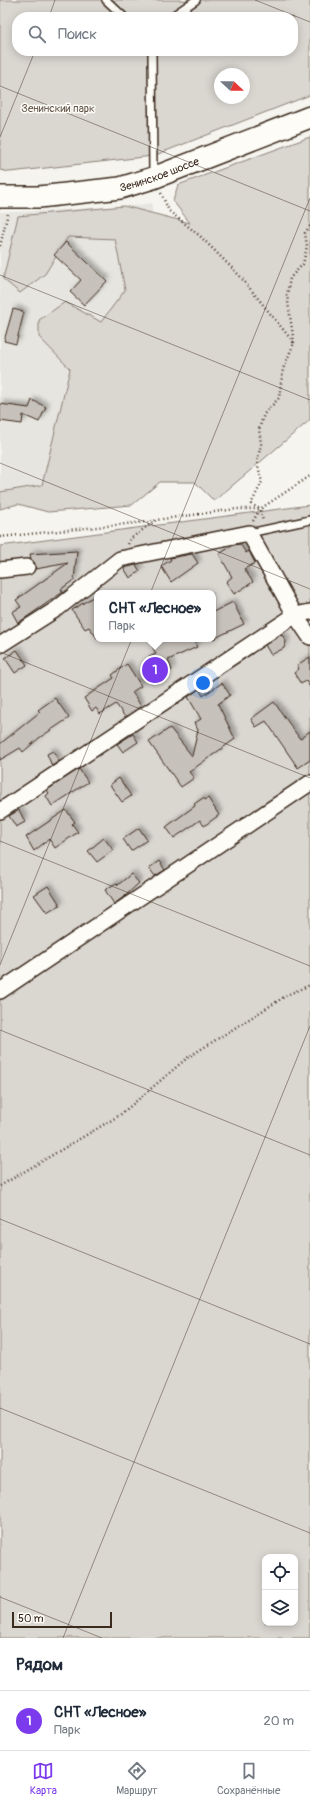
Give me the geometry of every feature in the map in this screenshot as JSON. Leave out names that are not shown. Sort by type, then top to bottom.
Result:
[{"type":"main road","name":"Зенинское шоссе","points":[[6,197],[39,197],[95,192],[120,188],[153,178],[310,117]]},
{"type":"street","points":[[0,645],[58,608],[120,559],[249,533],[303,614],[310,637]]},
{"type":"street","points":[[0,570],[27,567]]},
{"type":"street","points":[[0,812],[303,614]]},
{"type":"street","points":[[0,990],[310,783]]},
{"type":"lane","points":[[106,0],[119,12]]},
{"type":"lane","points":[[178,12],[196,0]]},
{"type":"lane","points":[[152,56],[153,178]]},
{"type":"lane","points":[[249,533],[310,520]]},
{"type":"path","points":[[153,178],[169,211],[200,236],[239,275],[294,344]]},
{"type":"path","points":[[0,246],[6,197]]},
{"type":"path","points":[[260,509],[252,504],[262,482],[257,462],[261,444],[259,429],[264,414],[279,398],[283,370],[294,344],[287,294],[290,278],[303,264],[307,246],[305,233],[310,226]]},
{"type":"path","points":[[249,533],[249,528],[260,509],[310,476]]},
{"type":"path","points":[[0,537],[156,520],[236,509],[260,509]]},
{"type":"path","points":[[120,559],[130,539],[156,520]]},
{"type":"path","points":[[0,1186],[120,1115],[187,1058],[289,994],[310,985]]},
{"type":"shaded area","points":[[152,203],[156,485],[0,501],[0,212],[133,206]]},
{"type":"green space","name":"Зенинский парк","points":[[0,0],[310,0],[310,95],[153,156],[10,172],[0,170]]},
{"type":"green space","points":[[310,137],[310,420],[214,501],[195,482],[160,482],[132,505],[48,512],[18,504],[0,509],[0,492],[42,485],[70,369],[39,337],[39,320],[65,302],[101,322],[125,290],[115,239],[68,237],[45,274],[20,293],[3,279],[18,216],[124,206],[190,223],[173,201],[178,185]]},
{"type":"green space","points":[[310,505],[310,1638],[0,1638],[0,546]]},
{"type":"building","points":[[66,242],[107,281],[84,305],[70,292],[81,280],[54,255]]},
{"type":"building","points":[[13,309],[24,312],[16,344],[4,341]]},
{"type":"building","points":[[32,400],[46,407],[39,422],[23,415],[22,424],[0,421],[0,404],[29,408]]},
{"type":"building","points":[[240,544],[246,553],[249,551],[255,563],[244,569],[253,582],[234,594],[226,582],[232,577],[219,554],[234,545]]},
{"type":"building","points":[[77,551],[74,580],[61,589],[63,592],[18,623],[12,612],[21,607],[16,600],[68,563],[36,569],[30,554]]},
{"type":"building","points":[[192,554],[198,563],[171,582],[161,566],[171,560],[170,558]]},
{"type":"building","points":[[136,565],[140,571],[130,578],[124,568]]},
{"type":"building","points":[[93,597],[94,634],[89,627],[85,629],[72,610]]},
{"type":"building","points":[[233,602],[244,624],[216,638],[216,610]]},
{"type":"building","points":[[280,635],[283,636],[286,642],[284,648],[271,655],[265,645]]},
{"type":"building","points":[[150,642],[194,642],[197,647],[168,660],[172,670],[159,677],[149,657],[156,654]]},
{"type":"building","points":[[17,650],[27,665],[15,673],[5,658]]},
{"type":"building","points":[[310,657],[310,687],[306,681],[301,684],[294,673],[299,669],[297,665]]},
{"type":"building","points":[[127,664],[141,686],[132,692],[141,706],[125,717],[116,704],[100,714],[96,708],[92,711],[84,698],[114,678],[112,675]]},
{"type":"building","points":[[222,683],[230,695],[218,704],[235,739],[189,772],[194,778],[181,787],[149,742],[170,728],[192,756],[198,730],[194,723],[201,719],[188,697],[199,689],[203,696]]},
{"type":"building","points":[[55,698],[69,718],[39,738],[23,752],[20,748],[0,760],[0,744],[40,712],[38,710]]},
{"type":"building","points":[[274,702],[300,739],[310,731],[310,760],[298,768],[266,721],[256,727],[251,719]]},
{"type":"building","points":[[133,734],[138,742],[123,752],[117,744]]},
{"type":"building","points":[[53,751],[59,761],[52,766],[47,754]]},
{"type":"building","points":[[79,769],[88,782],[52,806],[46,796],[49,793],[47,790]]},
{"type":"building","points":[[119,778],[131,796],[122,802],[110,785]]},
{"type":"building","points":[[203,798],[205,800],[208,798],[219,815],[204,826],[200,820],[174,838],[166,827],[195,806],[194,804]]},
{"type":"building","points":[[19,810],[25,822],[16,827],[9,816]]},
{"type":"building","points":[[66,810],[75,822],[72,824],[78,832],[55,848],[49,839],[34,851],[26,837]]},
{"type":"building","points":[[139,828],[147,840],[131,851],[123,839]]},
{"type":"building","points":[[104,838],[113,850],[97,862],[88,851]]},
{"type":"building","points":[[159,861],[165,870],[155,876],[149,868]]},
{"type":"building","points":[[131,874],[139,883],[114,904],[105,890],[116,883],[118,885]]},
{"type":"building","points":[[48,886],[60,905],[47,913],[34,895]]},
{"type":"place","name":"СНТ «Лесное»","points":[[155,670]]}]
